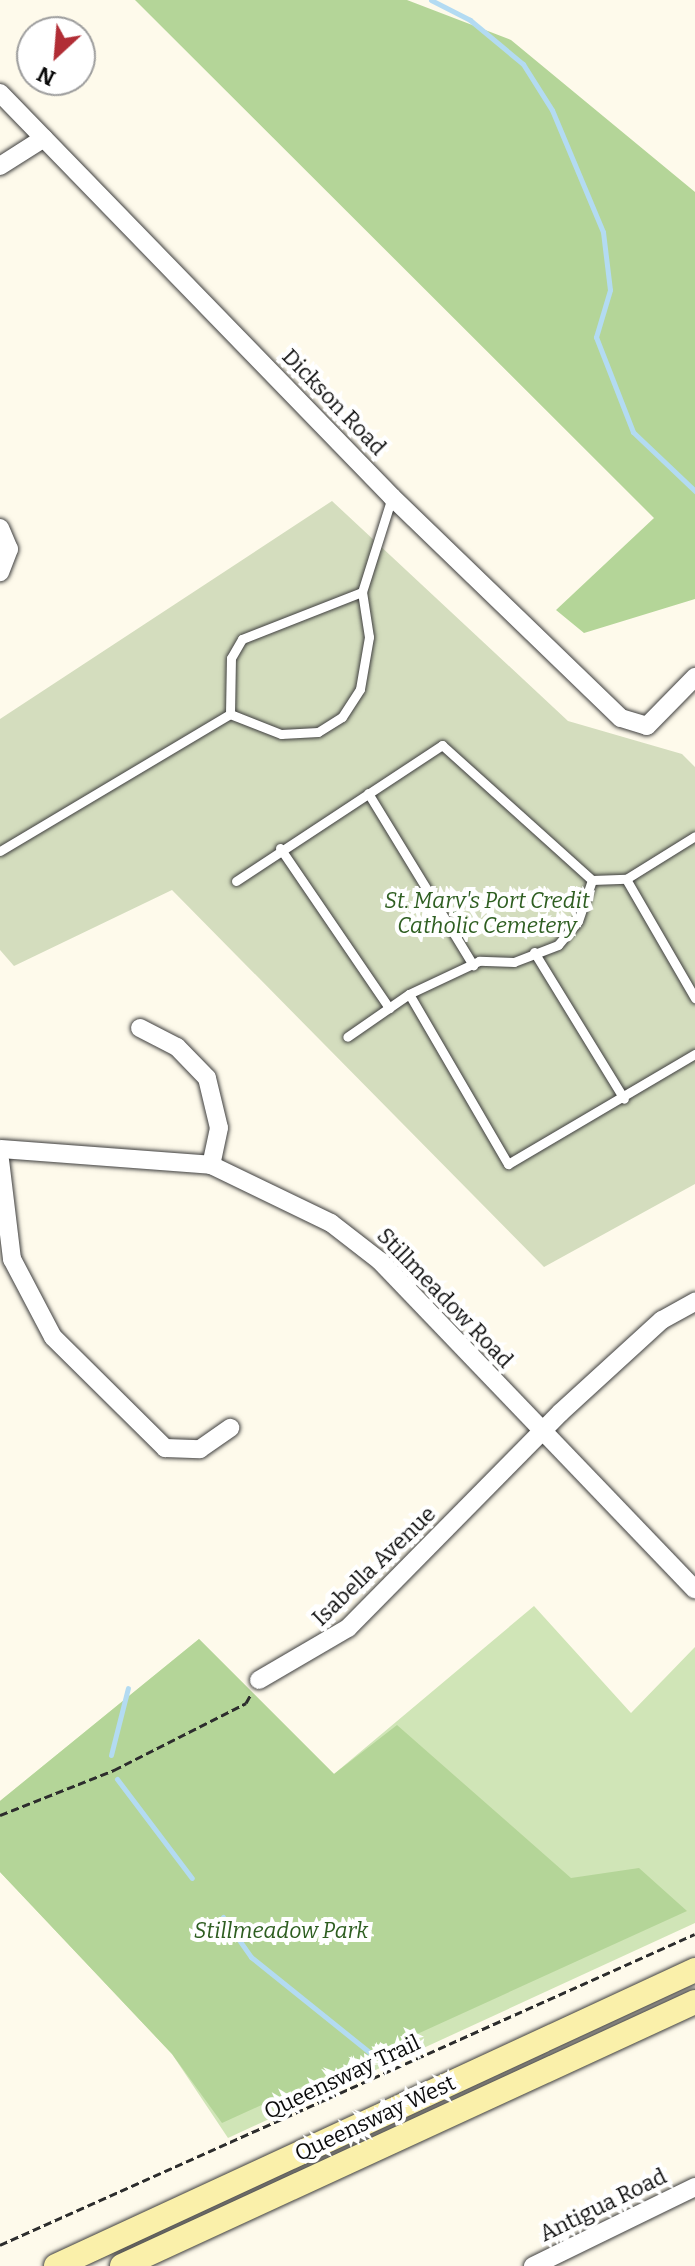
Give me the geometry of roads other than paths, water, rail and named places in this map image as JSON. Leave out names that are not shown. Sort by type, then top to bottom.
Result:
[{"type":"main road","name":"Queensway West","points":[[56,2266],[695,1970]]},
{"type":"main road","name":"Queensway West","points":[[122,2266],[695,2002]]},
{"type":"street","name":"Dickson Road","points":[[0,93],[392,497],[621,718],[647,726],[695,677]]},
{"type":"street","points":[[0,166],[44,138]]},
{"type":"street","points":[[0,528],[9,549],[0,572]]},
{"type":"street","points":[[140,1028],[177,1047],[207,1078],[219,1128],[211,1165]]},
{"type":"street","name":"Stillmeadow Road","points":[[0,1149],[211,1165],[349,1235],[695,1589]]},
{"type":"street","points":[[0,1160],[12,1259],[53,1337],[165,1448],[200,1449],[230,1428]]},
{"type":"street","name":"Isabella Avenue","points":[[259,1680],[348,1628],[638,1341],[695,1302]]},
{"type":"street","name":"Antigua Road","points":[[536,2265],[695,2187]]},
{"type":"lane","points":[[230,714],[281,734],[318,732],[342,717],[360,689],[369,637],[362,592],[392,497]]},
{"type":"lane","points":[[230,714],[231,658],[242,639],[362,592]]},
{"type":"lane","points":[[0,851],[230,714]]},
{"type":"lane","points":[[236,881],[280,848],[442,745],[592,880],[626,879],[695,836]]},
{"type":"lane","points":[[368,793],[473,965]]},
{"type":"lane","points":[[280,848],[389,1008]]},
{"type":"lane","points":[[626,879],[695,998]]},
{"type":"lane","points":[[347,1037],[409,994],[473,965],[514,962],[558,945],[578,921],[592,880]]},
{"type":"lane","points":[[534,952],[624,1099]]},
{"type":"lane","points":[[409,994],[508,1164],[624,1099],[695,1054]]},
{"type":"waterway","points":[[431,0],[470,20],[523,64],[552,110],[603,232],[610,290],[596,337],[633,432],[695,491]]},
{"type":"waterway","points":[[111,1755],[128,1688]]},
{"type":"waterway","points":[[117,1779],[192,1878]]},
{"type":"waterway","points":[[223,1917],[251,1957],[373,2055]]},
{"type":"park label","name":"St. Mary's Port Credit Catholic Cemetery","points":[[487,912]]},
{"type":"park label","name":"Stillmeadow Park","points":[[281,1931]]}]
